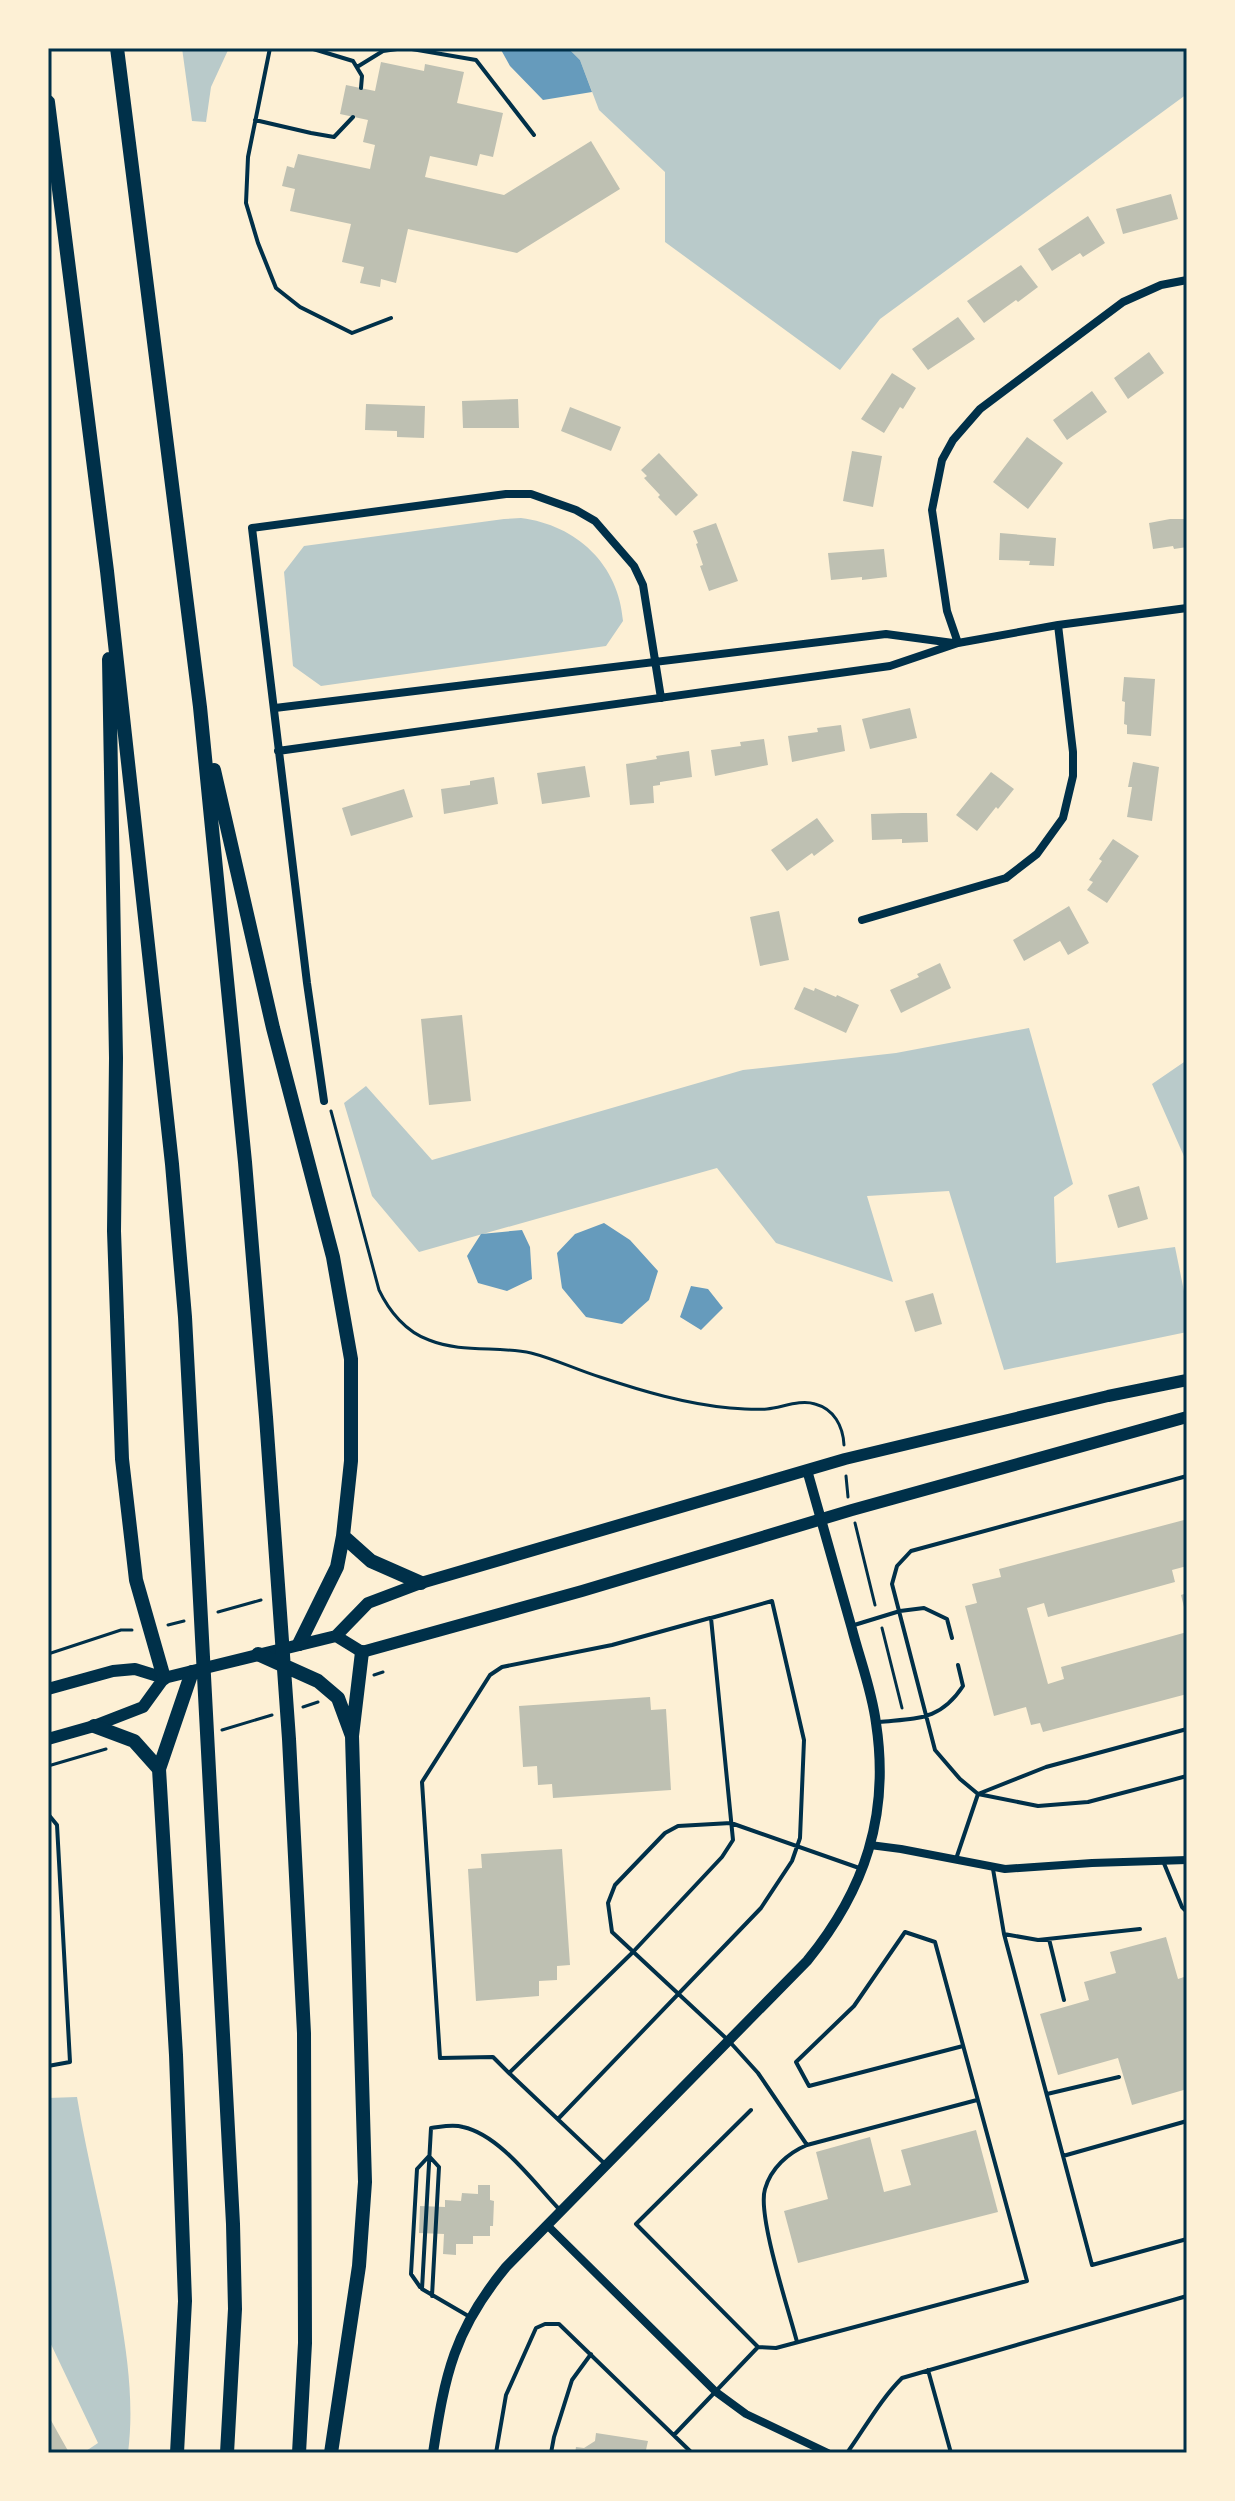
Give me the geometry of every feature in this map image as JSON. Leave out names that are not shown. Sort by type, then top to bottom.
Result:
[{"type":"highway","points":[[117,48],[200,707],[247,1178],[289,1739],[304,2033],[305,2343],[299,2453]]},
{"type":"highway","points":[[48,102],[107,571],[166,1101],[185,1317],[233,2224],[235,2309],[227,2453]]},
{"type":"highway","points":[[107,571],[116,1058],[114,1231],[122,1459],[136,1580],[164,1678]]},
{"type":"highway","points":[[200,707],[273,1028],[333,1257],[351,1359],[351,1461],[343,1536],[337,1567],[299,1644]]},
{"type":"highway","points":[[343,1536],[371,1561],[421,1583]]},
{"type":"highway","points":[[331,2453],[359,2266],[365,2182],[352,1736],[362,1652]]},
{"type":"highway","points":[[258,1654],[318,1681],[338,1698],[352,1736]]},
{"type":"highway","points":[[177,2453],[185,2301],[176,2055],[159,1769],[185,1692],[187,1673]]},
{"type":"highway","points":[[94,1726],[134,1741],[159,1769]]},
{"type":"main road","points":[[48,1689],[124,1670],[135,1669],[164,1678],[330,1637],[368,1603],[421,1583],[807,1470],[963,1430],[1187,1380]]},
{"type":"main road","points":[[330,1637],[362,1652],[1187,1417]]},
{"type":"main road","points":[[48,1739],[143,1707],[164,1678]]},
{"type":"street","points":[[958,643],[947,611],[932,510],[942,460],[953,440],[980,409],[1123,302],[1161,285],[1187,280]]},
{"type":"street","points":[[324,1101],[252,528],[506,494],[531,494],[576,510],[595,521],[634,566],[643,585],[661,698]]},
{"type":"street","points":[[278,751],[890,666],[958,643],[1058,625],[1187,608]]},
{"type":"street","points":[[862,920],[1006,878],[1037,854],[1063,818],[1073,776],[1073,752],[1058,625]]},
{"type":"street","points":[[275,708],[886,634],[958,643]]},
{"type":"street","points":[[433,2453],[448,2371],[470,2317],[487,2291],[506,2267],[807,1961],[843,1912],[862,1869],[870,1845],[880,1789],[876,1723],[807,1470]]},
{"type":"street","points":[[870,1845],[1005,1869],[1187,1860]]},
{"type":"street","points":[[548,2226],[716,2392],[746,2414],[828,2453]]},
{"type":"lane","points":[[270,48],[248,157],[246,203],[276,288],[300,307],[352,333],[391,318]]},
{"type":"lane","points":[[310,48],[353,61],[362,76],[361,88]]},
{"type":"lane","points":[[357,67],[383,51],[405,48],[476,60],[534,135]]},
{"type":"lane","points":[[255,120],[334,137],[353,117]]},
{"type":"lane","points":[[1187,1476],[911,1551],[897,1566],[892,1584],[935,1750],[978,1794],[1038,1806],[1088,1802],[1187,1776]]},
{"type":"lane","points":[[558,2119],[761,1908],[792,1861],[800,1838],[804,1740],[772,1601],[612,1645],[502,1667],[490,1675],[422,1782],[440,2058],[493,2057],[509,2073],[558,2119],[607,2165]]},
{"type":"lane","points":[[851,1626],[900,1611],[924,1608],[947,1619],[952,1638]]},
{"type":"lane","points":[[509,2073],[632,1953],[722,1857],[733,1840],[711,1618]]},
{"type":"lane","points":[[876,1723],[925,1717],[952,1702],[963,1686],[958,1665]]},
{"type":"lane","points":[[956,1859],[978,1794],[1046,1767],[1187,1729]]},
{"type":"lane","points":[[48,1814],[57,1825],[70,2062],[48,2066]]},
{"type":"lane","points":[[807,2145],[758,2073],[729,2041],[612,1932],[608,1903],[615,1885],[665,1833],[678,1826],[731,1823],[862,1869]]},
{"type":"lane","points":[[1163,1861],[1187,1912]]},
{"type":"lane","points":[[992,1866],[1004,1934],[1092,2265],[1187,2239]]},
{"type":"lane","points":[[1004,1934],[1038,1940],[1140,1929]]},
{"type":"lane","points":[[751,2110],[636,2224],[758,2347],[776,2348],[1027,2281],[935,1942],[905,1932],[854,2006],[796,2062],[809,2086],[963,2046]]},
{"type":"lane","points":[[1049,1939],[1064,2000]]},
{"type":"lane","points":[[1047,2094],[1119,2077]]},
{"type":"lane","points":[[797,2342],[764,2215],[764,2190],[774,2169],[792,2151],[807,2145],[977,2100]]},
{"type":"lane","points":[[1063,2156],[1187,2121]]},
{"type":"lane","points":[[422,2289],[431,2128],[459,2126],[486,2136],[561,2211]]},
{"type":"lane","points":[[429,2156],[417,2169],[411,2274],[422,2289],[470,2317]]},
{"type":"lane","points":[[429,2156],[439,2167],[432,2296]]},
{"type":"lane","points":[[847,2453],[885,2395],[902,2378],[1187,2296]]},
{"type":"lane","points":[[496,2453],[506,2395],[536,2328],[559,2324],[692,2453]]},
{"type":"lane","points":[[674,2435],[758,2347]]},
{"type":"lane","points":[[551,2453],[572,2380],[591,2354]]},
{"type":"lane","points":[[928,2370],[951,2453]]},
{"type":"path","points":[[324,1101],[336,1126],[379,1290],[394,1314],[417,1334],[427,1340],[452,1346],[530,1353],[598,1377],[702,1405],[768,1409],[809,1402],[819,1405],[838,1420],[844,1433]]},
{"type":"path","points":[[207,1615],[269,1598]]},
{"type":"path","points":[[48,1654],[121,1630],[150,1628],[192,1619]]},
{"type":"path","points":[[294,1709],[324,1700]]},
{"type":"path","points":[[219,1730],[279,1713]]},
{"type":"path","points":[[48,1766],[116,1746]]},
{"type":"shaded area","points":[[182,48],[229,48],[211,87],[206,122],[192,121]]},
{"type":"shaded area","points":[[568,48],[1187,48],[1187,94],[880,319],[840,370],[665,242],[665,172],[599,110],[580,60]]},
{"type":"shaded area","points":[[521,518],[560,529],[592,551],[604,566],[620,601],[623,621],[606,646],[321,686],[293,666],[284,572],[304,546]]},
{"type":"shaded area","points":[[1029,1028],[1073,1184],[1054,1197],[1056,1263],[1175,1247],[1187,1306],[1187,1332],[1004,1370],[949,1191],[867,1196],[893,1282],[776,1243],[717,1168],[419,1252],[372,1196],[344,1103],[366,1086],[432,1160],[743,1070],[896,1053]]},
{"type":"shaded area","points":[[1187,1060],[1187,1163],[1152,1084]]},
{"type":"shaded area","points":[[77,2097],[125,2348],[130,2400],[128,2453],[83,2453],[98,2443],[48,2338],[48,2098]]},
{"type":"water","points":[[500,48],[568,48],[580,60],[592,92],[543,100],[510,66]]},
{"type":"water","points":[[604,1223],[630,1240],[658,1271],[649,1300],[622,1324],[586,1317],[562,1288],[557,1253],[575,1234]]},
{"type":"water","points":[[522,1230],[530,1247],[532,1279],[507,1291],[478,1283],[467,1256],[481,1234]]},
{"type":"water","points":[[691,1286],[708,1289],[723,1308],[701,1330],[680,1317]]},
{"type":"building","points":[[381,62],[424,71],[425,64],[464,72],[457,103],[503,113],[493,157],[480,154],[477,166],[430,156],[425,177],[504,195],[591,141],[620,189],[517,253],[408,229],[396,283],[381,279],[380,287],[360,283],[364,267],[342,262],[351,224],[290,211],[295,189],[282,186],[287,166],[294,168],[298,154],[370,169],[375,145],[363,142],[368,120],[340,114],[346,85],[375,91]]},
{"type":"building","points":[[1171,194],[1178,219],[1123,234],[1116,209]]},
{"type":"building","points":[[1088,216],[1105,243],[1083,257],[1080,253],[1052,271],[1038,249]]},
{"type":"building","points":[[1021,265],[1038,287],[984,323],[967,301]]},
{"type":"building","points":[[958,317],[975,339],[928,370],[912,349]]},
{"type":"building","points":[[1149,352],[1164,373],[1128,399],[1114,378]]},
{"type":"building","points":[[892,373],[916,388],[884,433],[861,419]]},
{"type":"building","points":[[1092,391],[1107,412],[1067,440],[1053,420]]},
{"type":"building","points":[[518,399],[519,428],[463,428],[462,401]]},
{"type":"building","points":[[366,404],[425,406],[424,438],[397,437],[397,431],[365,430]]},
{"type":"building","points":[[570,407],[621,427],[611,451],[561,431]]},
{"type":"building","points":[[1027,437],[1063,463],[1028,509],[993,482]]},
{"type":"building","points":[[852,451],[882,456],[873,507],[843,501]]},
{"type":"building","points":[[659,453],[698,495],[676,516],[658,497],[660,495],[644,478],[647,476],[641,470]]},
{"type":"building","points":[[1187,519],[1187,547],[1153,549],[1149,523]]},
{"type":"building","points":[[716,523],[738,581],[709,591],[693,531]]},
{"type":"building","points":[[1000,533],[1056,538],[1054,566],[999,560]]},
{"type":"building","points":[[884,549],[887,577],[831,580],[828,553]]},
{"type":"building","points":[[1124,677],[1155,679],[1151,736],[1127,734],[1125,702],[1122,701]]},
{"type":"building","points":[[910,708],[917,738],[870,749],[862,719]]},
{"type":"building","points":[[841,725],[845,751],[792,762],[788,736]]},
{"type":"building","points":[[764,739],[768,765],[715,776],[711,750]]},
{"type":"building","points":[[689,751],[692,777],[660,782],[660,785],[653,786],[654,803],[630,805],[626,764]]},
{"type":"building","points":[[1133,762],[1159,767],[1152,821],[1127,817]]},
{"type":"building","points":[[585,766],[590,797],[542,804],[537,773]]},
{"type":"building","points":[[991,772],[1014,789],[977,831],[956,815]]},
{"type":"building","points":[[494,777],[498,804],[444,814],[441,789],[470,785],[470,781]]},
{"type":"building","points":[[404,789],[413,817],[351,836],[342,808]]},
{"type":"building","points":[[927,813],[928,842],[872,840],[871,814]]},
{"type":"building","points":[[817,818],[834,841],[787,871],[771,850]]},
{"type":"building","points":[[1113,839],[1139,856],[1107,903],[1087,890],[1093,882],[1089,880],[1102,861],[1099,859]]},
{"type":"building","points":[[1069,906],[1089,943],[1068,955],[1060,941],[1024,961],[1013,940]]},
{"type":"building","points":[[779,911],[789,960],[760,966],[750,917]]},
{"type":"building","points":[[940,963],[951,988],[901,1013],[890,990]]},
{"type":"building","points":[[804,987],[837,995],[859,1005],[846,1033],[794,1009]]},
{"type":"building","points":[[462,1015],[471,1101],[429,1105],[421,1019]]},
{"type":"building","points":[[1139,1186],[1148,1219],[1118,1228],[1108,1195]]},
{"type":"building","points":[[933,1293],[942,1324],[915,1332],[905,1301]]},
{"type":"building","points":[[1184,1520],[1187,1528],[1187,1566],[1172,1570],[1175,1582],[1048,1617],[1044,1603],[1027,1608],[1048,1684],[1064,1679],[1061,1667],[1187,1632],[1187,1694],[1043,1732],[1040,1723],[1031,1725],[1026,1707],[994,1716],[965,1606],[977,1603],[972,1584],[1001,1577],[999,1569]]},
{"type":"building","points":[[1187,1593],[1187,1615],[1186,1615],[1181,1595]]},
{"type":"building","points":[[650,1697],[651,1710],[666,1709],[671,1790],[553,1798],[552,1784],[538,1785],[537,1766],[523,1767],[519,1706]]},
{"type":"building","points":[[562,1849],[570,1965],[557,1966],[557,1980],[539,1981],[539,1996],[476,2001],[468,1869],[482,1868],[481,1854]]},
{"type":"building","points":[[1166,1937],[1178,1979],[1187,1976],[1187,2025],[1184,2026],[1187,2037],[1187,2089],[1132,2105],[1118,2058],[1058,2075],[1040,2014],[1089,2000],[1084,1982],[1116,1973],[1110,1952]]},
{"type":"building","points":[[976,2130],[998,2212],[798,2263],[784,2211],[828,2199],[816,2152],[870,2137],[884,2192],[911,2185],[901,2150]]},
{"type":"building","points":[[478,2185],[490,2185],[490,2200],[494,2201],[490,2236],[473,2236],[473,2244],[456,2244],[456,2255],[443,2254],[444,2234],[419,2233],[420,2206],[445,2207],[445,2200],[461,2201],[462,2193],[478,2194]]},
{"type":"building","points":[[48,2415],[67,2449],[70,2453],[48,2453]]},
{"type":"building","points":[[596,2433],[648,2441],[646,2450],[649,2453],[575,2453],[576,2447],[584,2448],[595,2441]]}]
